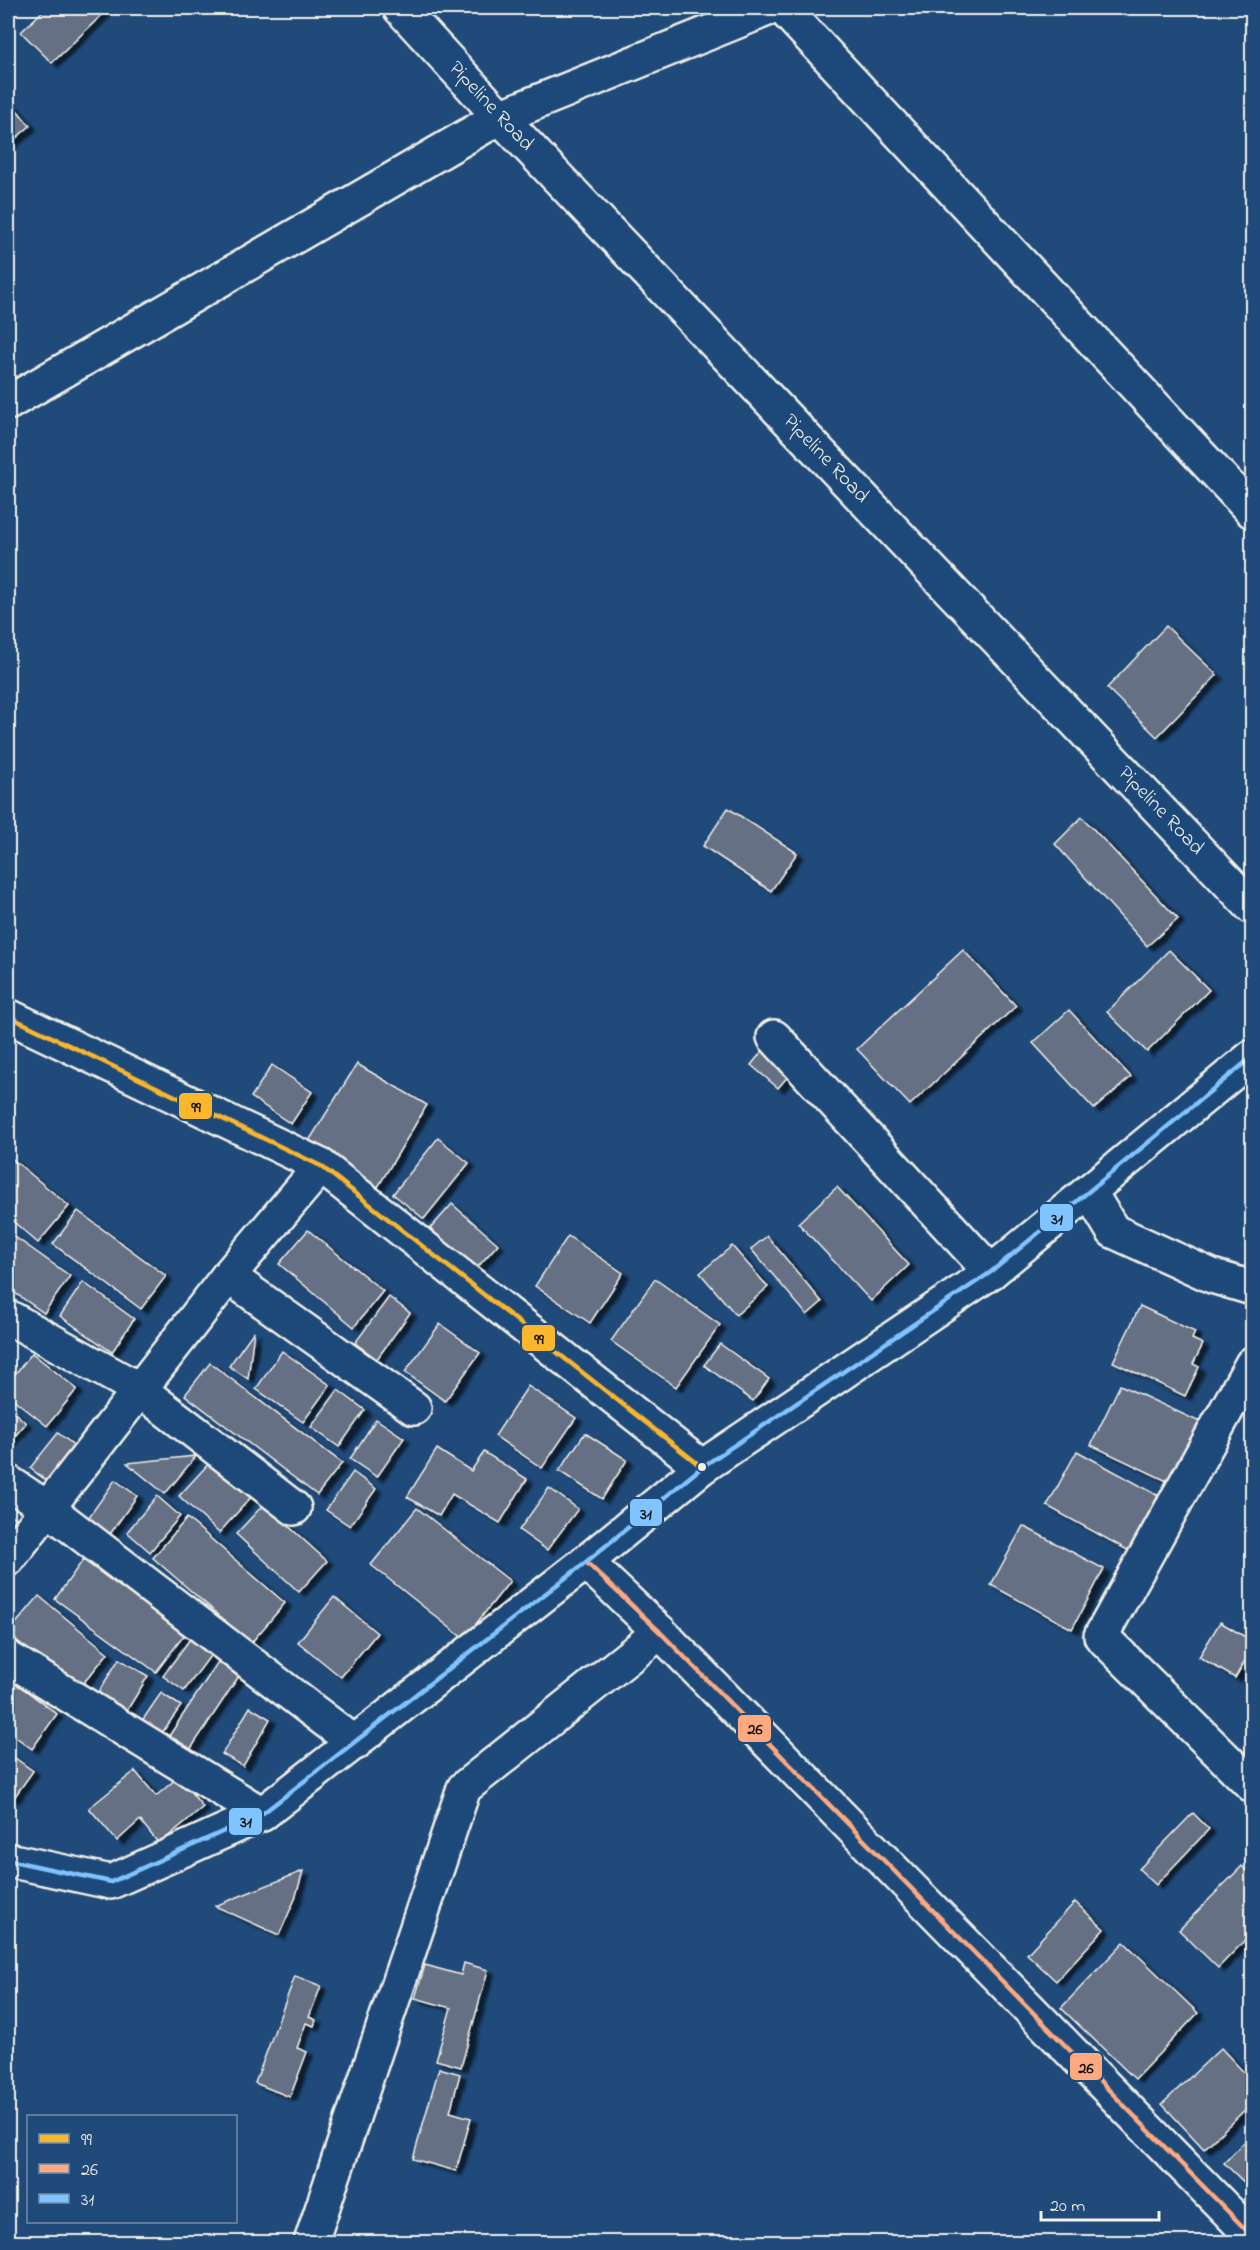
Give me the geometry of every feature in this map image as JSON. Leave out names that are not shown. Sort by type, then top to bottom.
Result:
[{"type":"street","name":"Pipeline Road","points":[[400,8],[500,117],[1252,907]]},
{"type":"street","points":[[8,403],[500,117],[770,8]]},
{"type":"street","points":[[783,8],[1252,511]]},
{"type":"street","points":[[8,1016],[321,1166],[702,1467]]},
{"type":"street","points":[[774,1038],[991,1272]]},
{"type":"street","points":[[8,1860],[111,1882],[262,1814],[586,1562],[702,1467],[991,1272],[1252,1057]]},
{"type":"street","points":[[8,1559],[228,1276],[321,1166]]},
{"type":"street","points":[[1089,1191],[1113,1231],[1212,1276],[1252,1288]]},
{"type":"street","points":[[228,1276],[414,1408]]},
{"type":"street","points":[[10,1318],[140,1390],[294,1508]]},
{"type":"street","points":[[1252,1364],[1101,1636],[1252,1785]]},
{"type":"street","points":[[8,1482],[47,1508],[355,1743]]},
{"type":"street","points":[[586,1562],[660,1632],[1252,2236]]},
{"type":"street","points":[[311,2242],[464,1788],[660,1632]]},
{"type":"street","points":[[8,1658],[262,1814]]},
{"type":"building","points":[[46,8],[109,8],[52,63],[21,32]]},
{"type":"building","points":[[8,99],[30,126],[8,145]]},
{"type":"building","points":[[1166,626],[1217,675],[1157,737],[1107,688]]},
{"type":"building","points":[[728,808],[797,853],[771,891],[703,846]]},
{"type":"building","points":[[1082,817],[1178,919],[1147,946],[1055,844]]},
{"type":"building","points":[[963,950],[1016,1006],[910,1105],[857,1049]]},
{"type":"building","points":[[1169,950],[1209,990],[1147,1052],[1107,1012]]},
{"type":"building","points":[[1069,1010],[1131,1077],[1094,1109],[1033,1043]]},
{"type":"building","points":[[774,1037],[801,1061],[778,1088],[751,1065]]},
{"type":"building","points":[[357,1064],[427,1105],[378,1187],[307,1144]]},
{"type":"building","points":[[272,1065],[312,1092],[291,1124],[251,1097]]},
{"type":"building","points":[[438,1138],[469,1163],[424,1219],[393,1194]]},
{"type":"building","points":[[9,1156],[69,1206],[38,1243],[8,1217]]},
{"type":"building","points":[[837,1187],[909,1265],[871,1301],[798,1223]]},
{"type":"building","points":[[452,1204],[498,1244],[476,1269],[430,1229]]},
{"type":"building","points":[[78,1211],[166,1276],[141,1309],[53,1244]]},
{"type":"building","points":[[308,1230],[383,1291],[354,1327],[279,1264]]},
{"type":"building","points":[[8,1232],[70,1276],[44,1313],[8,1288]]},
{"type":"building","points":[[568,1236],[623,1273],[590,1323],[535,1286]]},
{"type":"building","points":[[767,1236],[822,1302],[807,1315],[751,1249]]},
{"type":"building","points":[[732,1246],[768,1287],[736,1315],[700,1273]]},
{"type":"building","points":[[655,1279],[720,1325],[676,1387],[611,1341]]},
{"type":"building","points":[[83,1282],[134,1319],[112,1352],[60,1316]]},
{"type":"building","points":[[389,1297],[410,1313],[377,1359],[355,1343]]},
{"type":"building","points":[[1140,1306],[1195,1332],[1192,1339],[1203,1344],[1193,1364],[1199,1367],[1185,1396],[1113,1362]]},
{"type":"building","points":[[440,1324],[480,1353],[445,1401],[405,1372]]},
{"type":"building","points":[[254,1331],[248,1379],[229,1366]]},
{"type":"building","points":[[720,1344],[769,1379],[753,1401],[704,1365]]},
{"type":"building","points":[[282,1351],[330,1385],[303,1422],[256,1389]]},
{"type":"building","points":[[32,1353],[77,1389],[47,1426],[8,1395],[8,1383]]},
{"type":"building","points":[[210,1363],[342,1463],[317,1495],[185,1395]]},
{"type":"building","points":[[1120,1385],[1200,1422],[1171,1483],[1091,1445]]},
{"type":"building","points":[[528,1386],[576,1418],[542,1468],[495,1436]]},
{"type":"building","points":[[338,1390],[365,1410],[339,1447],[311,1427]]},
{"type":"building","points":[[8,1407],[26,1423],[8,1444]]},
{"type":"building","points":[[376,1419],[404,1438],[377,1477],[350,1459]]},
{"type":"building","points":[[58,1433],[76,1447],[48,1482],[30,1468]]},
{"type":"building","points":[[585,1433],[627,1460],[602,1499],[559,1471]]},
{"type":"building","points":[[437,1449],[471,1471],[484,1452],[527,1479],[500,1523],[452,1494],[439,1516],[407,1497]]},
{"type":"building","points":[[1077,1451],[1161,1497],[1131,1552],[1047,1506]]},
{"type":"building","points":[[196,1456],[165,1494],[127,1463]]},
{"type":"building","points":[[212,1460],[252,1496],[219,1533],[179,1496]]},
{"type":"building","points":[[353,1472],[376,1489],[350,1526],[326,1510]]},
{"type":"building","points":[[115,1480],[137,1496],[108,1537],[86,1521]]},
{"type":"building","points":[[549,1488],[578,1509],[547,1550],[519,1530]]},
{"type":"building","points":[[157,1496],[180,1516],[150,1552],[127,1532]]},
{"type":"building","points":[[264,1504],[327,1561],[299,1592],[236,1534]]},
{"type":"building","points":[[417,1508],[510,1581],[464,1639],[371,1565]]},
{"type":"building","points":[[8,1512],[21,1522],[8,1540]]},
{"type":"building","points":[[187,1518],[285,1603],[251,1643],[153,1558]]},
{"type":"building","points":[[1023,1526],[1104,1569],[1072,1629],[991,1585]]},
{"type":"building","points":[[83,1560],[185,1634],[156,1672],[55,1599]]},
{"type":"building","points":[[39,1596],[108,1653],[77,1691],[8,1633]]},
{"type":"building","points":[[334,1597],[377,1633],[341,1677],[298,1642]]},
{"type":"building","points":[[1220,1622],[1252,1641],[1252,1649],[1235,1678],[1199,1657]]},
{"type":"building","points":[[195,1632],[216,1648],[184,1691],[163,1676]]},
{"type":"building","points":[[119,1659],[148,1676],[123,1717],[94,1699]]},
{"type":"building","points":[[218,1662],[239,1676],[188,1753],[167,1739]]},
{"type":"building","points":[[8,1677],[57,1714],[32,1749],[8,1731]]},
{"type":"building","points":[[161,1693],[181,1706],[152,1747],[133,1734]]},
{"type":"building","points":[[250,1707],[270,1719],[243,1766],[222,1754]]},
{"type":"building","points":[[8,1753],[33,1771],[13,1799],[8,1796]]},
{"type":"building","points":[[135,1771],[156,1796],[183,1773],[195,1787],[190,1791],[203,1807],[159,1844],[140,1820],[117,1841],[89,1808]]},
{"type":"building","points":[[1193,1813],[1209,1829],[1156,1885],[1139,1869]]},
{"type":"building","points":[[1242,1866],[1252,1876],[1252,1933],[1218,1968],[1179,1930]]},
{"type":"building","points":[[303,1871],[295,1899],[279,1935],[215,1906]]},
{"type":"building","points":[[1075,1902],[1104,1929],[1056,1981],[1027,1954]]},
{"type":"building","points":[[1124,1942],[1198,2013],[1135,2079],[1061,2008]]},
{"type":"building","points":[[464,1963],[488,1970],[461,2067],[436,2060],[451,2008],[415,1998],[425,1965],[461,1975]]},
{"type":"building","points":[[295,1976],[321,1986],[309,2017],[316,2020],[314,2026],[306,2023],[297,2048],[307,2052],[290,2097],[255,2083]]},
{"type":"building","points":[[1221,2048],[1252,2081],[1252,2103],[1204,2149],[1162,2104]]},
{"type":"building","points":[[439,2068],[460,2074],[450,2112],[471,2118],[456,2171],[413,2159]]},
{"type":"building","points":[[1252,2134],[1252,2190],[1224,2163]]},
{"type":"transit line","name":"99","points":[[8,1016],[321,1166],[702,1467]]},
{"type":"transit line","name":"31","points":[[8,1860],[111,1882],[262,1814],[586,1562],[702,1467],[991,1272],[1252,1057]]},
{"type":"transit line","name":"26","points":[[586,1562],[660,1632],[1252,2236]]}]
